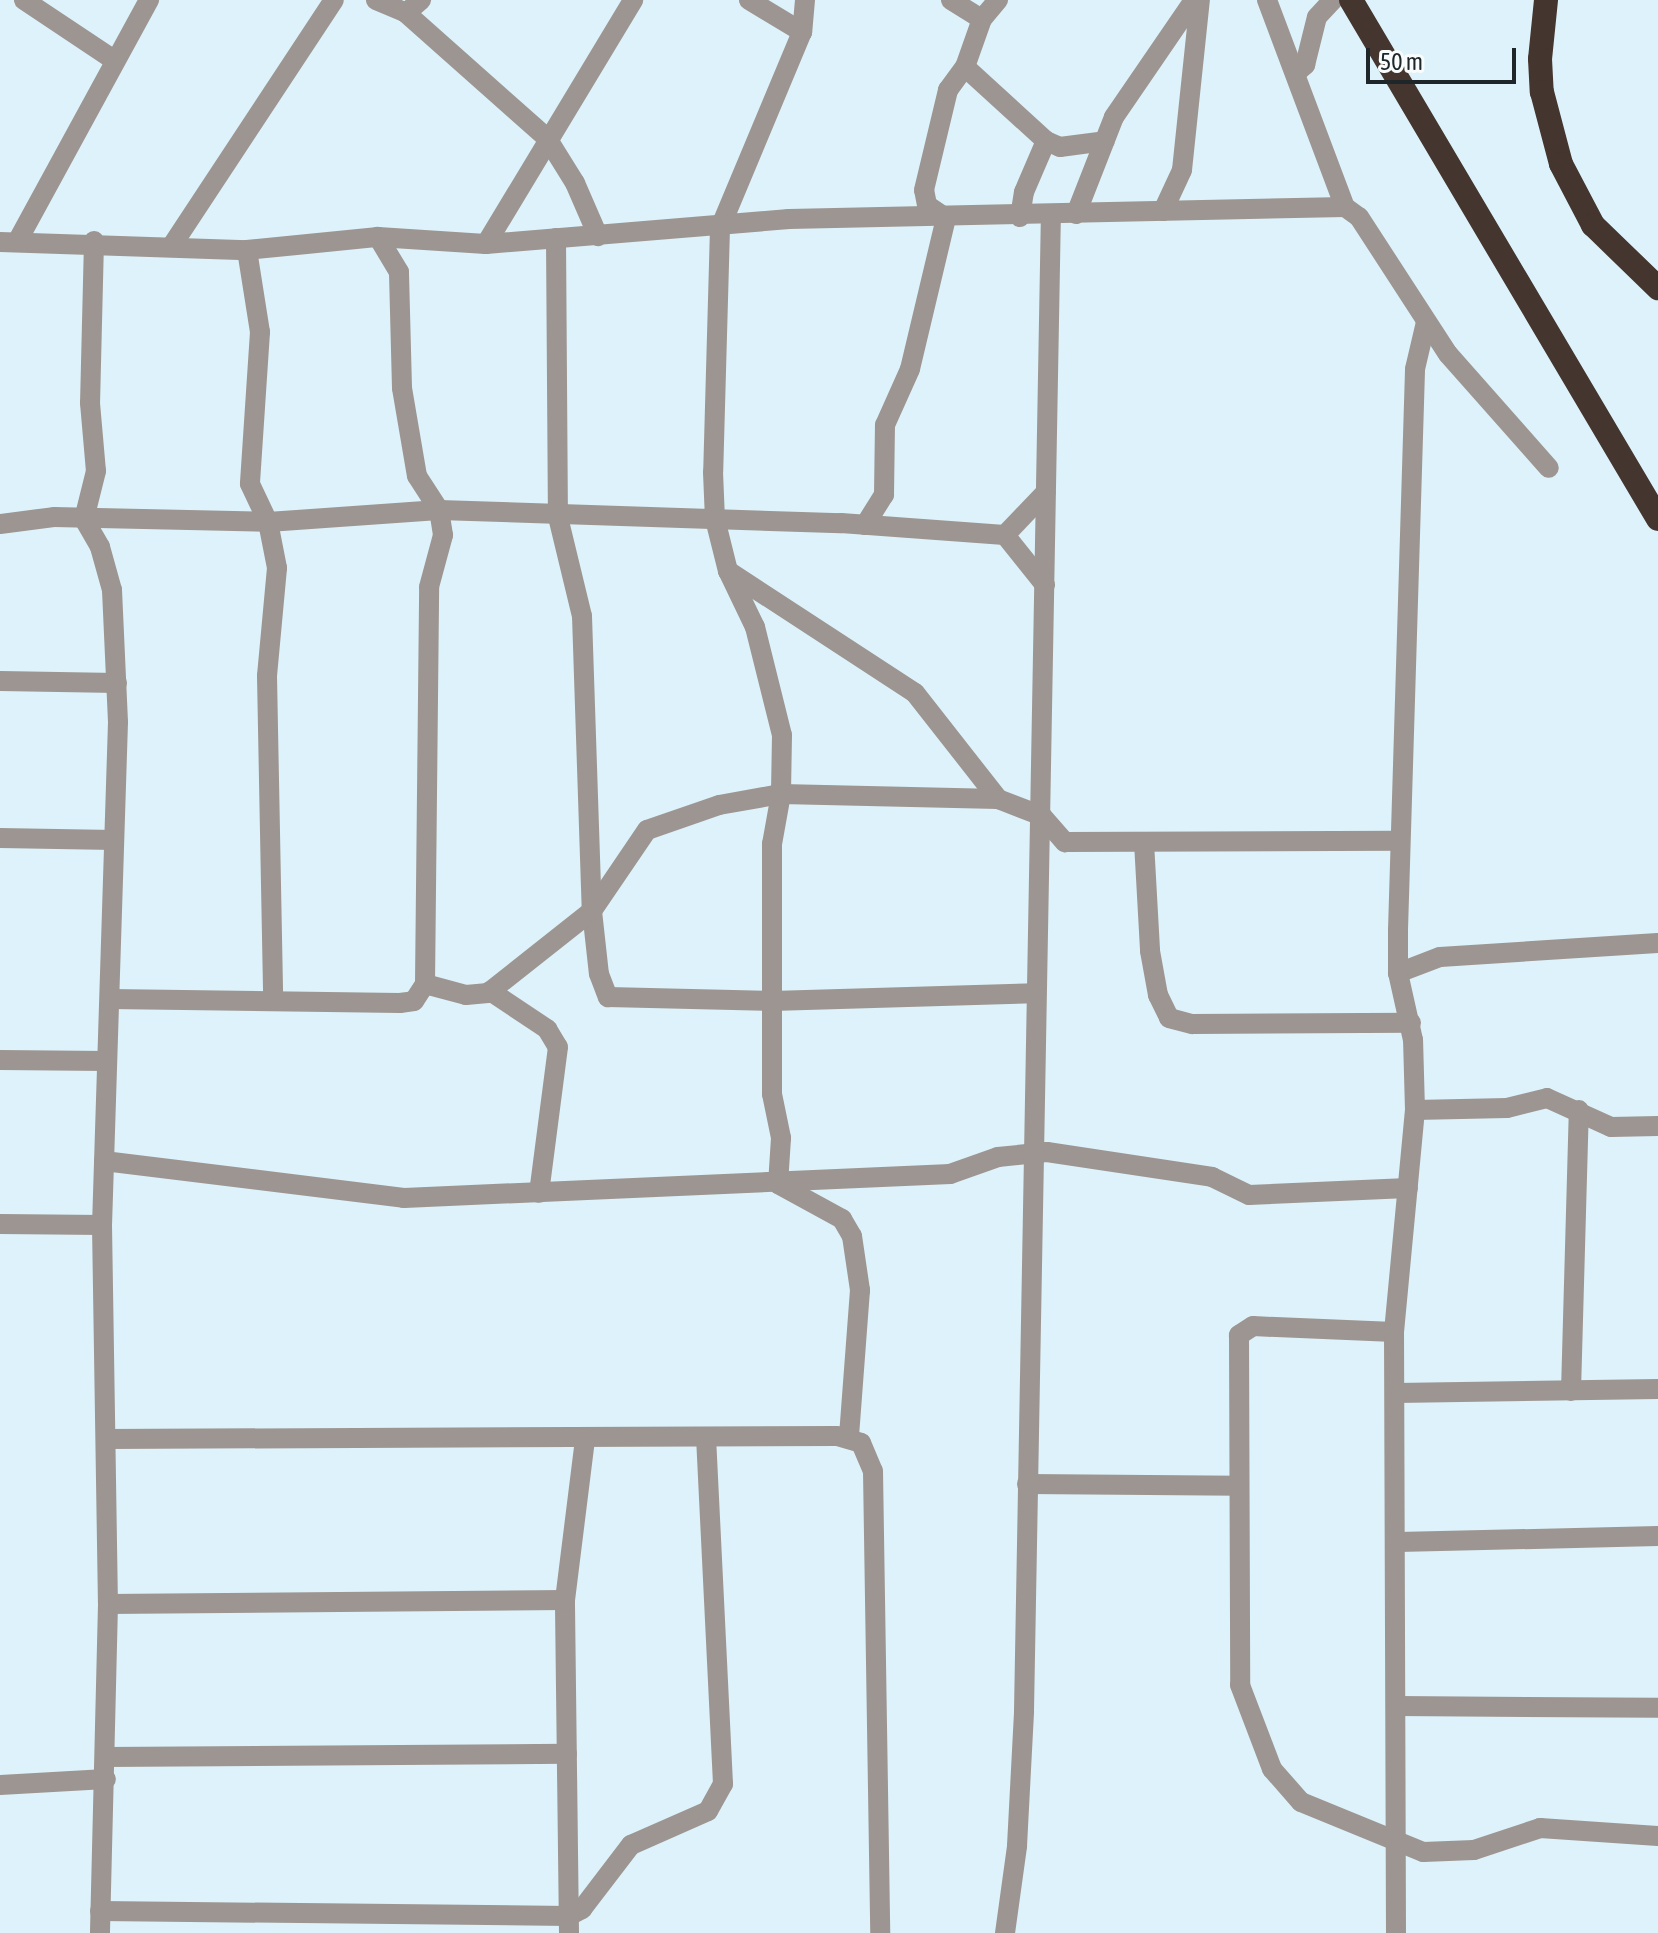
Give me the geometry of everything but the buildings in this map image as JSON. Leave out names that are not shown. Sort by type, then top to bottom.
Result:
[{"type":"highway","points":[[1351,0],[1658,519]]},
{"type":"highway","points":[[1546,0],[1540,36],[1542,92],[1561,164],[1593,225],[1658,288]]},
{"type":"street","points":[[24,0],[114,60]]},
{"type":"street","points":[[8,242],[149,0]]},
{"type":"street","points":[[173,244],[334,0]]},
{"type":"street","points":[[376,0],[414,7],[547,138],[575,183],[598,236]]},
{"type":"street","points":[[486,244],[547,138],[633,0]]},
{"type":"street","points":[[749,0],[802,32]]},
{"type":"street","points":[[778,1184],[781,1138],[772,1094],[772,844],[781,794],[782,735],[755,627],[728,571],[715,519],[720,228],[802,32],[805,0]]},
{"type":"street","points":[[951,0],[982,19]]},
{"type":"street","points":[[946,218],[927,205],[924,190],[948,90],[965,67],[982,19],[998,0]]},
{"type":"street","points":[[1076,214],[1114,117],[1194,0]]},
{"type":"street","points":[[1163,211],[1182,170],[1200,0]]},
{"type":"street","points":[[1267,0],[1297,72],[1345,207],[1359,217],[1460,369],[1549,468]]},
{"type":"street","points":[[1297,72],[1305,65],[1317,17],[1333,0]]},
{"type":"street","points":[[965,67],[1046,141],[1060,147],[1105,141]]},
{"type":"street","points":[[1020,217],[1024,192],[1046,141]]},
{"type":"street","points":[[8,242],[94,241],[247,250],[378,237],[486,244],[720,228],[789,219],[1020,217],[1345,207]]},
{"type":"street","points":[[1005,1933],[1021,1786],[1037,813],[1045,585],[1051,216]]},
{"type":"street","points":[[865,525],[884,495],[885,425],[910,369],[946,218]]},
{"type":"street","points":[[110,999],[400,1003],[414,1001],[425,984],[429,587],[443,535],[439,510],[417,476],[399,368],[399,272],[378,237]]},
{"type":"street","points":[[556,238],[558,517],[582,616],[592,911],[599,974],[608,997],[772,1001],[1036,993]]},
{"type":"street","points":[[94,241],[90,403],[96,471],[84,519],[100,547],[112,590],[117,683],[102,1225],[108,1604],[100,1933]]},
{"type":"street","points":[[247,250],[260,332],[250,484],[268,522],[277,568],[267,676],[273,1001]]},
{"type":"street","points":[[1396,1933],[1398,1542],[1394,1332],[1415,1110],[1411,1023],[1398,973],[1399,841],[1415,369],[1426,322]]},
{"type":"street","points":[[1005,535],[1046,492]]},
{"type":"street","points":[[0,524],[35,517],[268,522],[439,510],[558,517],[865,525],[1005,535],[1045,585]]},
{"type":"street","points":[[728,571],[915,693],[998,799]]},
{"type":"street","points":[[0,681],[117,683]]},
{"type":"street","points":[[425,984],[466,995],[490,991],[592,911],[647,830],[719,805],[781,794],[998,799],[1037,813],[1065,842],[1399,841]]},
{"type":"street","points":[[0,838],[114,840]]},
{"type":"street","points":[[1144,842],[1150,951],[1158,995],[1169,1018],[1192,1024],[1411,1023]]},
{"type":"street","points":[[1398,973],[1440,957],[1658,943]]},
{"type":"street","points":[[490,991],[547,1029],[558,1047],[539,1193]]},
{"type":"street","points":[[0,1060],[106,1061]]},
{"type":"street","points":[[1415,1110],[1507,1108],[1547,1098],[1611,1127],[1658,1126]]},
{"type":"street","points":[[1571,1391],[1579,1110]]},
{"type":"street","points":[[104,1161],[404,1198],[778,1184],[950,1174],[998,1157],[1033,1153],[1212,1177],[1263,1196],[1408,1188]]},
{"type":"street","points":[[778,1184],[842,1219],[852,1236],[860,1290],[849,1438]]},
{"type":"street","points":[[0,1224],[102,1225]]},
{"type":"street","points":[[1394,1332],[1253,1326],[1241,1330],[1240,1685],[1272,1769],[1301,1802],[1423,1852],[1453,1855],[1540,1828],[1658,1836]]},
{"type":"street","points":[[1396,1393],[1658,1389]]},
{"type":"street","points":[[106,1439],[706,1437],[849,1438],[861,1443],[873,1471],[880,1933]]},
{"type":"street","points":[[569,1925],[631,1845],[708,1811],[723,1784],[706,1437]]},
{"type":"street","points":[[569,1925],[565,1600],[585,1439]]},
{"type":"street","points":[[1027,1484],[1239,1486]]},
{"type":"street","points":[[1398,1542],[1658,1536]]},
{"type":"street","points":[[108,1604],[565,1600]]},
{"type":"street","points":[[1397,1706],[1658,1708]]},
{"type":"street","points":[[106,1757],[567,1754]]},
{"type":"street","points":[[0,1785],[106,1779]]},
{"type":"street","points":[[100,1911],[569,1925]]}]
